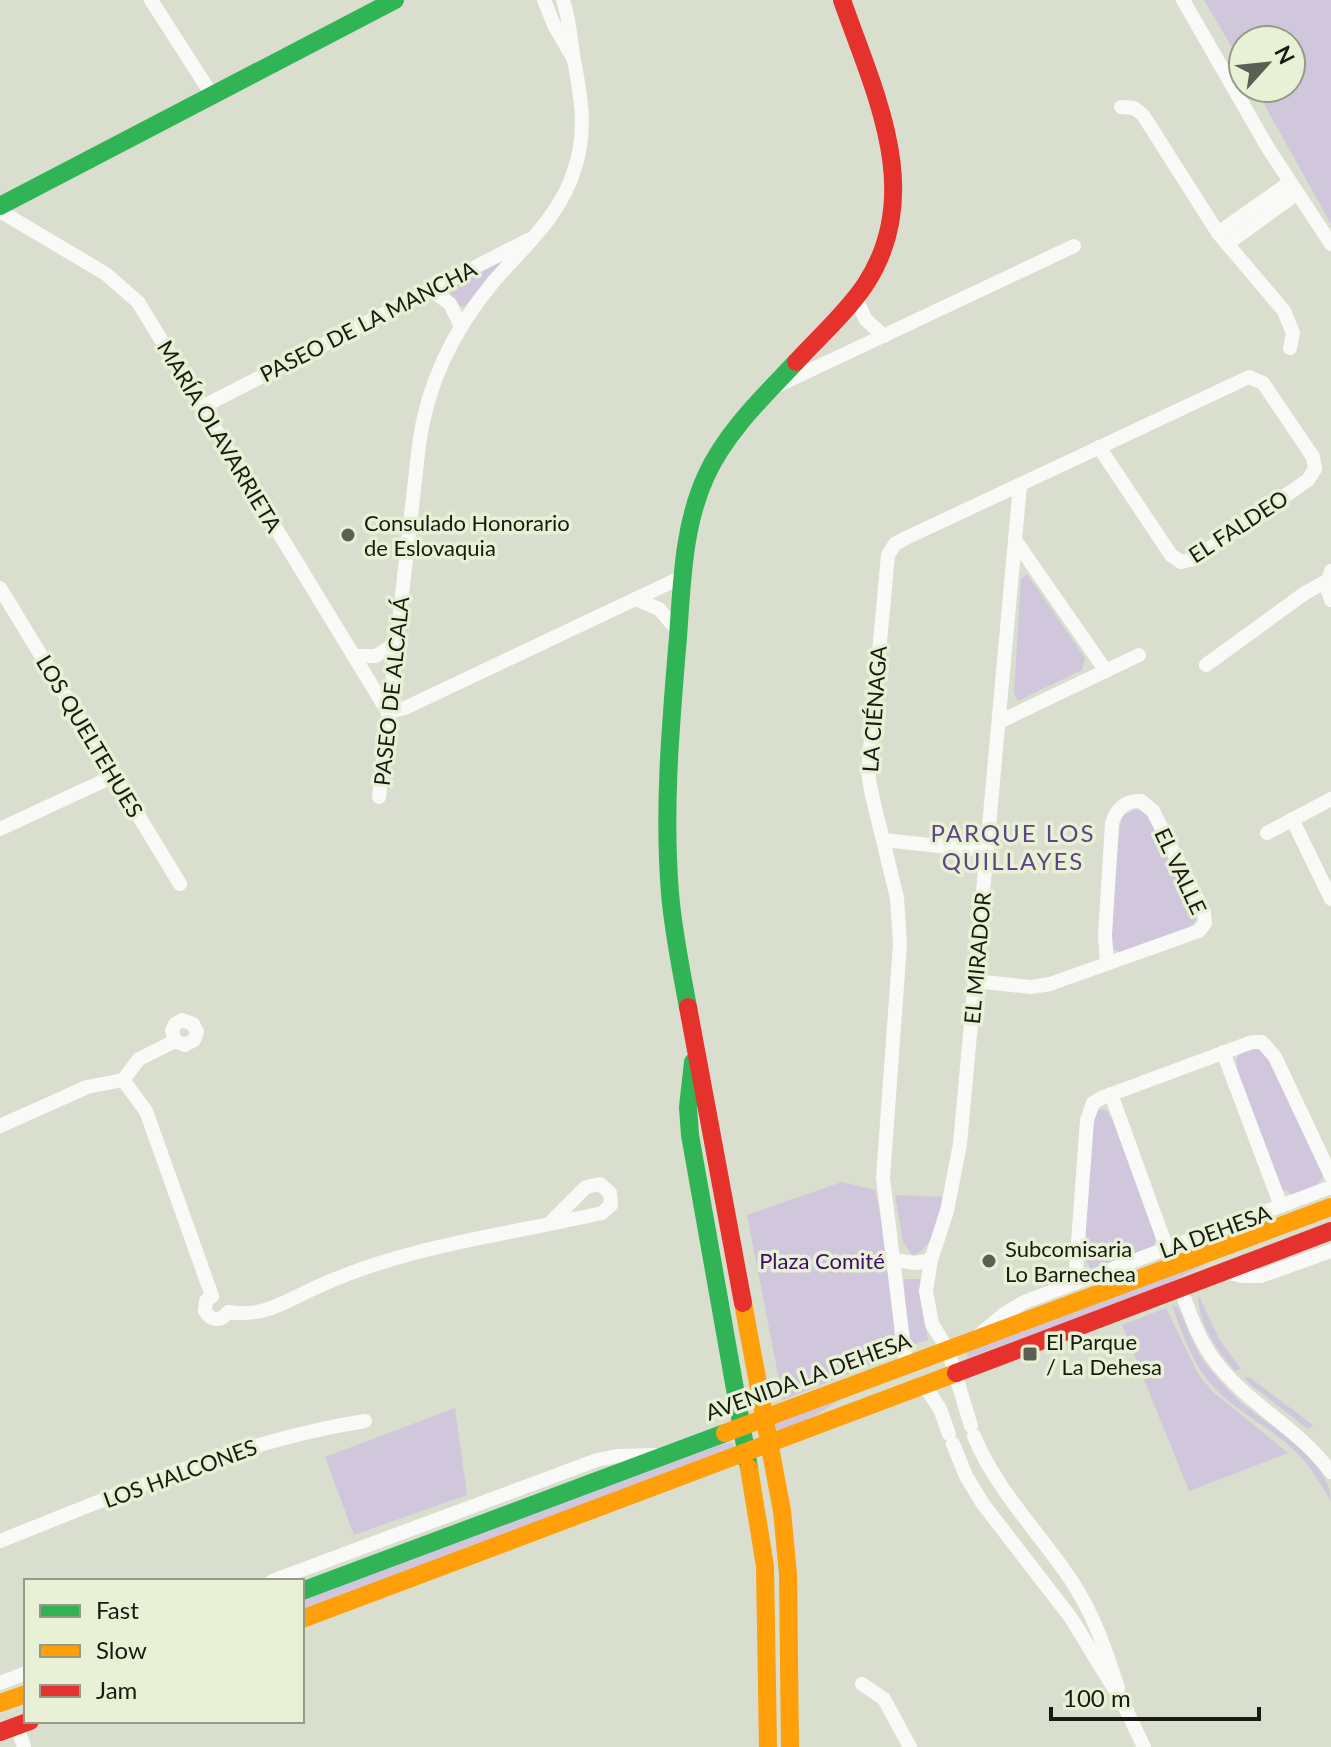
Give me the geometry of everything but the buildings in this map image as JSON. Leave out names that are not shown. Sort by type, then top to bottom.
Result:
[{"type":"street","points":[[151,0],[212,95]]},
{"type":"street","name":"PASEO DE ALCALÁ","points":[[544,0],[554,25],[574,58]]},
{"type":"street","name":"PASEO DE ALCALÁ","points":[[379,797],[423,417],[432,383],[461,326],[494,282],[550,219],[567,191],[579,154],[583,129],[582,99],[573,35],[563,0]]},
{"type":"street","points":[[790,1747],[786,1546],[771,1444],[674,931],[667,860],[670,720],[691,521],[709,469],[728,437],[873,274],[894,221],[897,180],[889,139],[842,0]]},
{"type":"street","points":[[1183,0],[1293,188],[1331,244]]},
{"type":"street","points":[[0,208],[397,1]]},
{"type":"street","points":[[1121,107],[1134,108],[1143,115],[1222,239],[1284,311],[1293,333],[1290,348]]},
{"type":"street","points":[[1222,239],[1293,188]]},
{"type":"street","name":"MARÍA OLAVARRIETA","points":[[0,208],[129,291],[146,314],[388,712]]},
{"type":"street","name":"PASEO DE LA MANCHA","points":[[202,407],[535,236]]},
{"type":"street","points":[[771,389],[1074,246]]},
{"type":"street","points":[[430,289],[450,304],[461,326]]},
{"type":"street","points":[[855,297],[866,320],[884,336]]},
{"type":"street","name":"LA CIÉNAGA","points":[[906,1365],[883,1178],[900,928],[897,898],[871,791],[868,763],[888,555],[900,541],[1243,378],[1254,377]]},
{"type":"street","name":"EL FALDEO","points":[[1099,447],[1174,558],[1191,562],[1314,473],[1313,457],[1263,383],[1254,377]]},
{"type":"street","name":"EL MIRADOR","points":[[1020,485],[957,1163],[947,1211],[931,1260],[926,1301],[932,1324],[948,1350],[956,1372],[973,1431],[993,1473],[1072,1581],[1087,1607],[1123,1703]]},
{"type":"street","points":[[1015,540],[1106,671]]},
{"type":"street","points":[[388,712],[405,708],[684,576]]},
{"type":"street","points":[[1329,576],[1331,600]]},
{"type":"street","points":[[1206,665],[1329,576]]},
{"type":"street","name":"LOS QUELTEHUES","points":[[0,588],[180,884]]},
{"type":"street","points":[[636,599],[659,609],[678,631]]},
{"type":"street","points":[[354,656],[376,656],[396,643]]},
{"type":"street","points":[[999,722],[1139,655]]},
{"type":"street","points":[[0,829],[114,776]]},
{"type":"street","points":[[1267,833],[1331,799]]},
{"type":"street","name":"EL VALLE","points":[[974,981],[1040,986],[1196,933],[1205,923],[1202,908],[1153,811],[1141,801],[1124,805],[1116,812],[1112,823],[1105,935],[1107,963]]},
{"type":"street","points":[[1292,819],[1331,899]]},
{"type":"street","points":[[883,840],[986,851]]},
{"type":"street","points":[[694,1035],[688,1107],[690,1135],[765,1566],[768,1747]]},
{"type":"street","points":[[0,1126],[87,1087],[123,1080],[139,1059],[175,1041]]},
{"type":"street","points":[[1075,1283],[1089,1112],[1096,1100],[1258,1041],[1271,1050],[1331,1176]]},
{"type":"street","points":[[1223,1052],[1281,1206]]},
{"type":"street","points":[[123,1080],[146,1111],[212,1296],[226,1300],[228,1312],[249,1314],[271,1310],[319,1285],[433,1246],[551,1222]]},
{"type":"street","points":[[1111,1094],[1167,1249]]},
{"type":"street","name":"LA DEHESA","points":[[974,1340],[1012,1308],[1331,1187]]},
{"type":"street","name":"AVENIDA LA DEHESA","points":[[304,1590],[1331,1207]]},
{"type":"street","points":[[304,1618],[1331,1231]]},
{"type":"street","points":[[1222,1271],[1256,1277],[1331,1251]]},
{"type":"street","points":[[895,1260],[915,1263],[931,1260]]},
{"type":"street","points":[[1180,1287],[1201,1339],[1217,1365],[1297,1435],[1331,1472]]},
{"type":"street","points":[[924,1385],[940,1409],[974,1490],[1071,1618],[1123,1703],[1144,1747]]},
{"type":"street","name":"LOS HALCONES","points":[[0,1541],[243,1449],[298,1433],[365,1421]]},
{"type":"street","points":[[278,1579],[597,1460],[617,1456],[664,1455]]},
{"type":"street","points":[[515,1490],[522,1509]]},
{"type":"street","points":[[1016,1546],[1030,1543],[1034,1530]]},
{"type":"street","points":[[300,1571],[302,1579]]},
{"type":"street","points":[[0,1683],[24,1674]]},
{"type":"street","points":[[862,1684],[884,1699],[910,1747]]},
{"type":"street","points":[[0,1703],[24,1695]]},
{"type":"street","points":[[16,1726],[24,1747]]},
{"type":"street","points":[[0,1740],[3,1747]]},
{"type":"green space","points":[[1204,0],[1331,0],[1331,224],[1264,104],[1307,104],[1307,24],[1227,24],[1227,39]]},
{"type":"green space","points":[[496,262],[501,264],[500,268],[461,307],[448,290]]},
{"type":"green space","points":[[1027,574],[1085,658],[1082,670],[1018,701],[1014,694],[1021,579]]},
{"type":"green space","points":[[1136,809],[1147,814],[1197,919],[1190,927],[1123,952],[1113,947],[1110,936],[1120,824],[1123,816]]},
{"type":"green space","points":[[1256,1048],[1266,1055],[1323,1172],[1320,1182],[1293,1195],[1282,1189],[1237,1070],[1238,1055]]},
{"type":"green space","points":[[1102,1109],[1112,1119],[1154,1227],[1156,1241],[1153,1247],[1094,1270],[1084,1258],[1093,1117],[1096,1111]]},
{"type":"green space","name":"Plaza Comité","points":[[842,1182],[875,1190],[888,1251],[896,1355],[783,1400],[747,1215]]},
{"type":"green space","points":[[895,1195],[946,1197],[931,1239],[912,1255],[903,1242]]},
{"type":"green space","points":[[1220,1256],[1165,1285],[968,1358],[966,1351]]},
{"type":"green space","points":[[904,1279],[923,1279],[921,1298],[928,1340],[907,1346]]},
{"type":"green space","points":[[1198,1294],[1219,1339],[1241,1369],[1235,1371],[1210,1336],[1201,1315]]},
{"type":"green space","points":[[1172,1305],[1178,1307],[1199,1354],[1223,1384],[1312,1460],[1329,1487],[1331,1502],[1296,1452],[1226,1399],[1206,1378],[1182,1334]]},
{"type":"green space","points":[[1166,1308],[1198,1374],[1212,1391],[1288,1453],[1189,1491],[1122,1325]]},
{"type":"green space","points":[[1249,1377],[1313,1425],[1308,1429],[1244,1378]]},
{"type":"green space","points":[[856,1390],[816,1415],[781,1431],[776,1429],[775,1423]]},
{"type":"green space","points":[[455,1408],[467,1495],[354,1535],[325,1457]]},
{"type":"green space","points":[[725,1443],[733,1443],[734,1448],[304,1609],[304,1599]]},
{"type":"traffic: fast","points":[[0,206],[395,0]]},
{"type":"traffic: fast","points":[[688,1007],[671,907],[667,829],[671,733],[688,535],[698,495],[714,460],[746,416],[796,362]]},
{"type":"traffic: fast","points":[[693,1062],[688,1107],[690,1135],[749,1468]]},
{"type":"traffic: fast","points":[[304,1590],[725,1433]]},
{"type":"traffic: slow","points":[[725,1433],[1331,1207]]},
{"type":"traffic: slow","points":[[743,1303],[782,1511],[788,1574],[790,1747]]},
{"type":"traffic: slow","points":[[304,1618],[956,1373]]},
{"type":"traffic: slow","points":[[749,1468],[765,1566],[768,1747]]},
{"type":"traffic: slow","points":[[0,1703],[24,1695]]},
{"type":"traffic: jam","points":[[796,362],[865,285],[883,250],[892,215],[893,179],[888,142],[868,70],[842,0]]},
{"type":"traffic: jam","points":[[688,1007],[743,1303]]},
{"type":"traffic: jam","points":[[956,1373],[1331,1231]]},
{"type":"traffic: jam","points":[[0,1732],[25,1723]]},
{"type":"place","name":"Consulado Honorario de Eslovaquia","points":[[348,535]]},
{"type":"place","name":"Subcomisaria Lo Barnechea","points":[[989,1261]]},
{"type":"place","name":"El Parque / La Dehesa","points":[[1030,1354]]},
{"type":"district","name":"PARQUE LOS QUILLAYES","points":[[1013,846]]}]
